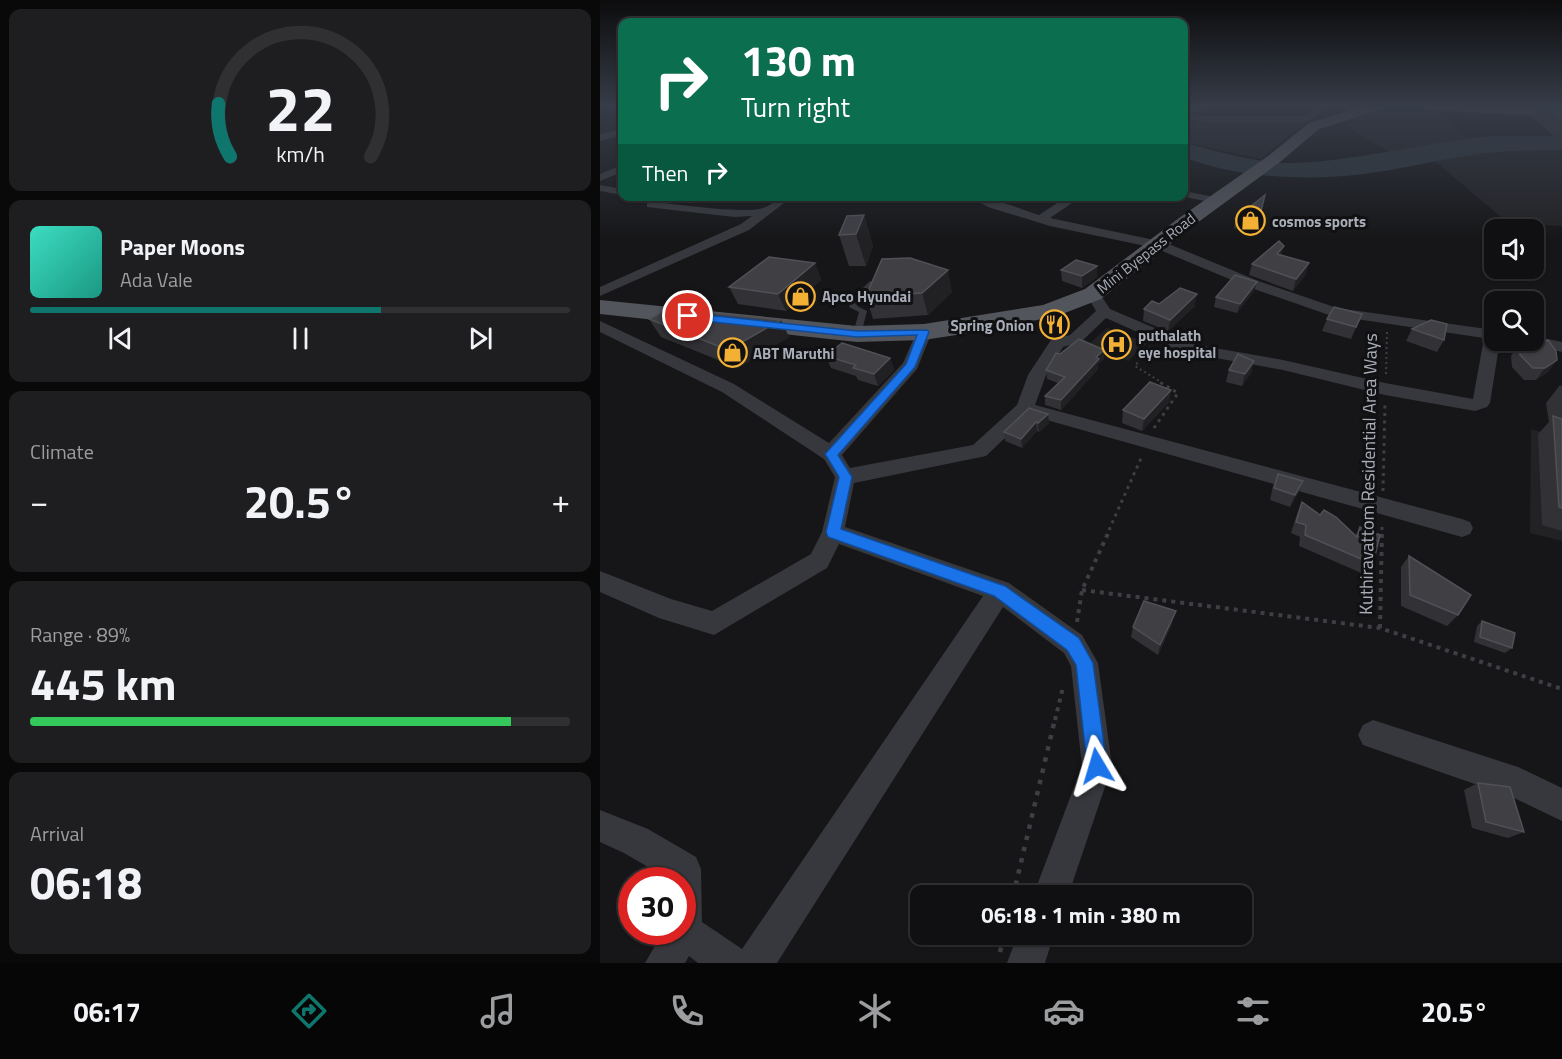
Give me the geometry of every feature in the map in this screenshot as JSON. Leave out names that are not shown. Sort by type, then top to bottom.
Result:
[{"type":"main road","name":"Mini Byepass Road","points":[[600,310],[857,334],[924,332],[1098,303],[1159,245],[1244,178],[1284,151]]},
{"type":"street","points":[[600,178],[618,170]]},
{"type":"street","points":[[600,188],[618,191]]},
{"type":"street","points":[[1188,195],[1215,200]]},
{"type":"street","points":[[655,201],[651,206],[734,213],[766,212]]},
{"type":"street","points":[[600,581],[668,610],[714,623],[819,561],[833,532],[845,477],[831,454],[600,310],[745,227],[781,201]]},
{"type":"street","points":[[984,201],[1040,219],[1159,245],[1256,285],[1334,312],[1484,334]]},
{"type":"street","points":[[1040,219],[1069,201]]},
{"type":"street","points":[[845,477],[979,451],[1025,408],[1037,375],[1057,343],[1075,339],[1098,303],[1140,327],[1188,348],[1283,365],[1385,389],[1475,405],[1481,403],[1490,351]]},
{"type":"street","points":[[831,454],[911,365],[924,332]]},
{"type":"street","points":[[1544,343],[1562,347]]},
{"type":"street","points":[[1025,408],[1462,528]]},
{"type":"street","points":[[833,532],[1000,591],[1073,644],[1084,663],[1097,766],[1054,885]]},
{"type":"street","points":[[755,963],[1000,591]]},
{"type":"street","points":[[1374,735],[1518,783],[1562,805]]},
{"type":"street","points":[[600,826],[636,842],[680,867]]},
{"type":"street","points":[[696,939],[730,963]]},
{"type":"street","points":[[664,963],[675,945]]},
{"type":"street","points":[[1026,963],[1032,945]]},
{"type":"lane","points":[[857,334],[863,311],[854,308],[855,301],[873,283]]},
{"type":"path","name":"Kuthiravattom Residential Area Ways","points":[[1380,628],[1387,321]]},
{"type":"path","points":[[1016,885],[1073,644],[1082,590],[1148,442],[1178,393],[1135,366],[1158,337],[1140,327]]},
{"type":"path","name":"Kuthiravattom Residential Area Ways","points":[[1082,590],[1380,628],[1562,689]]},
{"type":"path","points":[[997,963],[1001,945]]},
{"type":"shaded area","points":[[1188,151],[1214,151],[1282,163],[1345,158],[1388,151],[1528,151],[1490,153],[1342,176],[1296,177],[1226,170],[1188,158]]},
{"type":"shaded area","points":[[1224,151],[1270,151],[1261,159]]},
{"type":"shaded area","points":[[1514,151],[1562,151],[1562,226],[1544,225],[1544,219],[1503,219],[1435,161]]},
{"type":"shaded area","name":"puthalath eye hospital","points":[[1107,328],[1147,343],[1128,361],[1088,345]]},
{"type":"shaded area","points":[[1531,429],[1562,438],[1562,541],[1530,533]]},
{"type":"building","points":[[1265,195],[1258,223],[1236,218]]},
{"type":"building","points":[[864,215],[856,234],[839,235],[847,216]]},
{"type":"building","points":[[1279,241],[1284,246],[1277,254],[1309,263],[1296,279],[1252,264]]},
{"type":"building","points":[[769,257],[815,263],[778,294],[729,287]]},
{"type":"building","points":[[910,258],[948,270],[922,293],[866,296],[882,259]]},
{"type":"building","points":[[1076,260],[1097,266],[1082,276],[1061,270]]},
{"type":"building","points":[[1235,275],[1257,282],[1240,304],[1216,297]]},
{"type":"building","points":[[1180,288],[1197,294],[1170,320],[1144,309],[1152,301],[1159,304]]},
{"type":"building","points":[[1334,307],[1362,314],[1356,327],[1327,319]]},
{"type":"building","points":[[668,309],[781,320],[728,350],[649,319]]},
{"type":"building","points":[[1431,320],[1447,324],[1444,340],[1412,329]]},
{"type":"building","points":[[1079,339],[1104,350],[1096,357],[1099,359],[1061,400],[1045,396],[1065,377],[1046,370],[1056,353],[1060,354]]},
{"type":"building","points":[[1548,340],[1556,351],[1557,360],[1545,368],[1533,368],[1520,355],[1520,351],[1544,351],[1544,342]]},
{"type":"building","points":[[842,343],[890,358],[874,374],[853,368],[856,365],[826,356]]},
{"type":"building","points":[[1238,354],[1254,361],[1245,374],[1229,370]]},
{"type":"building","points":[[1150,382],[1171,390],[1144,419],[1123,410]]},
{"type":"building","points":[[1029,408],[1048,414],[1038,423],[1036,422],[1021,439],[1004,432]]},
{"type":"building","points":[[1553,416],[1562,419],[1562,508],[1559,507]]},
{"type":"building","points":[[1278,474],[1303,481],[1295,495],[1274,488]]},
{"type":"building","points":[[1302,502],[1320,515],[1324,510],[1336,517],[1357,537],[1360,527],[1380,535],[1373,564],[1305,535],[1306,525],[1296,522]]},
{"type":"building","points":[[1409,556],[1471,595],[1458,615],[1410,595]]},
{"type":"building","points":[[1144,601],[1176,611],[1160,645],[1133,627]]},
{"type":"building","points":[[1482,621],[1515,633],[1512,648],[1480,637]]},
{"type":"building","points":[[1478,783],[1510,787],[1524,832],[1486,822]]},
{"type":"place","name":"cosmos sports","points":[[1251,221]]},
{"type":"place","name":"Apco Hyundai","points":[[801,296]]},
{"type":"place","name":"Spring Onion","points":[[1055,325]]},
{"type":"place","name":"puthalath eye hospital","points":[[1117,344]]},
{"type":"place","name":"ABT Maruthi","points":[[732,353]]},
{"type":"route","points":[[688,316],[857,334],[924,332],[911,365],[831,454],[845,477],[833,532],[1000,591],[1073,644],[1084,663],[1097,766]]}]
